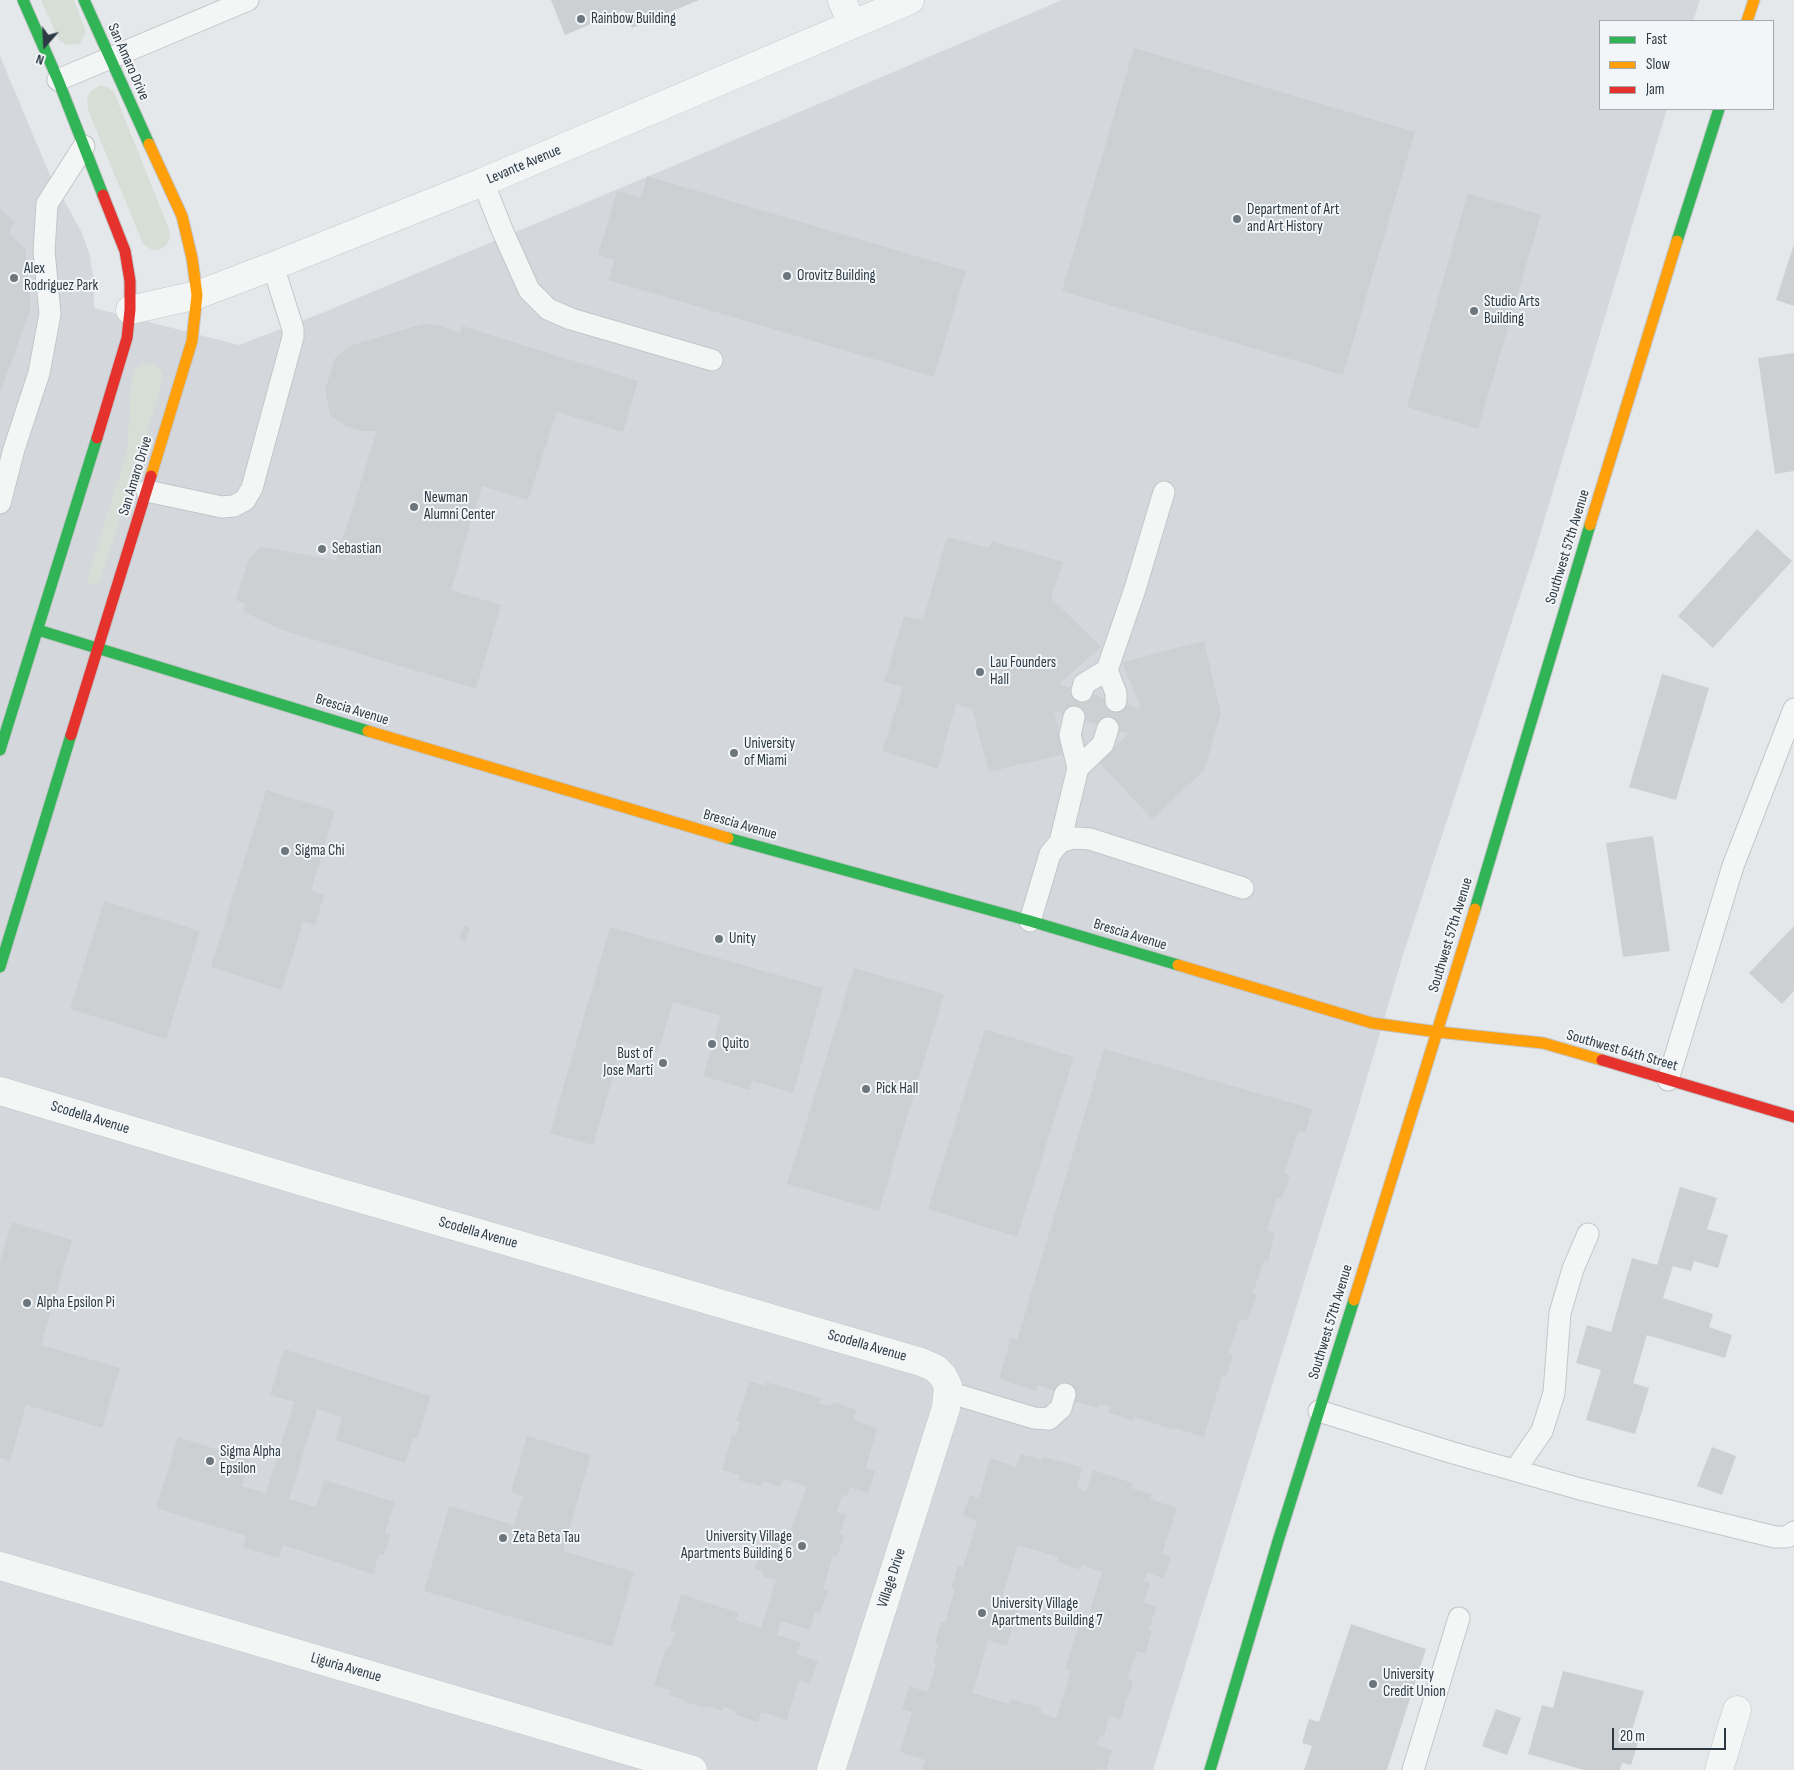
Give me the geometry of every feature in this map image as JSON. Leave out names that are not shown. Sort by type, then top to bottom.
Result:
[{"type":"street","points":[[0,750],[120,364],[127,338],[130,310],[130,281],[125,251],[58,80],[23,0]]},
{"type":"street","name":"San Amaro Drive","points":[[0,967],[192,341],[196,295],[192,258],[182,216],[84,0]]},
{"type":"street","points":[[842,0],[852,25]]},
{"type":"street","name":"Levante Avenue","points":[[130,310],[196,295],[273,266],[483,182],[910,0]]},
{"type":"street","points":[[1747,20],[1754,0]]},
{"type":"street","name":"Southwest 57th Avenue","points":[[1210,1770],[1278,1541],[1438,1032],[1626,405],[1720,110]]},
{"type":"street","name":"Brescia Avenue","points":[[38,630],[98,650],[560,789],[1030,921],[1372,1023],[1438,1032]]},
{"type":"street","name":"Southwest 64th Street","points":[[1438,1032],[1543,1043],[1794,1117]]},
{"type":"street","name":"Scodella Avenue","points":[[0,1091],[316,1186],[921,1362],[935,1368],[943,1376],[948,1389]]},
{"type":"street","name":"Village Drive","points":[[831,1770],[942,1423],[948,1389]]},
{"type":"street","name":"Liguria Avenue","points":[[0,1566],[693,1770]]},
{"type":"street","points":[[1718,1770],[1737,1710]]},
{"type":"lane","points":[[58,80],[248,0]]},
{"type":"lane","points":[[0,503],[14,450],[39,372],[50,314],[44,251],[47,204],[84,146]]},
{"type":"lane","points":[[483,182],[529,290],[548,309],[571,319],[712,360]]},
{"type":"lane","points":[[147,490],[222,506],[234,506],[245,500],[252,488],[293,337],[293,328],[273,266]]},
{"type":"lane","points":[[1082,691],[1084,684],[1107,670],[1135,588],[1164,492]]},
{"type":"lane","points":[[1107,670],[1116,693],[1116,701]]},
{"type":"lane","points":[[1668,1080],[1733,866],[1794,710]]},
{"type":"lane","points":[[1030,921],[1050,854],[1060,842],[1078,768],[1070,735],[1074,717]]},
{"type":"lane","points":[[1078,768],[1103,744],[1108,728]]},
{"type":"lane","points":[[1060,842],[1074,838],[1090,839],[1244,888]]},
{"type":"lane","points":[[1515,1470],[1542,1431],[1554,1393],[1560,1313],[1573,1269],[1588,1234]]},
{"type":"lane","points":[[948,1389],[1034,1418],[1049,1419],[1061,1408],[1065,1394]]},
{"type":"lane","points":[[1319,1411],[1450,1452],[1589,1491],[1775,1537],[1787,1537],[1794,1532]]},
{"type":"lane","points":[[1413,1770],[1458,1618]]},
{"type":"shaded area","points":[[41,0],[74,0],[86,32],[80,44],[67,45],[59,40]]},
{"type":"shaded area","name":"University of Miami","points":[[1062,0],[1700,0],[1693,20],[1599,20],[1599,110],[1667,110],[1535,551],[1403,955],[1358,1108],[1153,1770],[0,1770],[0,56],[49,173],[82,233],[90,256],[94,283],[94,308],[239,345],[322,313]]},
{"type":"shaded area","points":[[100,85],[114,92],[169,229],[168,243],[158,250],[150,249],[143,244],[88,110],[87,98],[90,92]]},
{"type":"shaded area","points":[[148,363],[157,366],[162,372],[163,380],[100,582],[95,585],[89,583],[87,579],[127,452],[132,376],[135,369],[141,364]]},
{"type":"building","name":"Rainbow Building","points":[[551,0],[699,0],[632,28],[624,10],[565,35]]},
{"type":"building","name":"Department of Art and Art History","points":[[1134,48],[1415,132],[1343,375],[1062,291]]},
{"type":"building","name":"Orovitz Building","points":[[647,176],[966,271],[934,377],[608,280],[615,260],[598,255],[617,191],[641,198]]},
{"type":"building","name":"Studio Arts Building","points":[[1468,193],[1541,215],[1478,429],[1407,407]]},
{"type":"building","name":"Alex Rodriguez Park","points":[[0,209],[15,222],[10,228],[10,235],[25,248],[31,308],[0,393]]},
{"type":"building","points":[[1794,244],[1794,306],[1776,300]]},
{"type":"building","name":"Newman Alumni Center","points":[[422,324],[438,325],[460,333],[462,326],[638,381],[623,432],[557,412],[528,500],[482,486],[451,590],[501,605],[476,689],[282,630],[244,612],[245,604],[236,600],[249,558],[261,547],[336,560],[377,431],[361,431],[345,426],[330,415],[325,390],[335,358],[349,346]]},
{"type":"building","points":[[1794,353],[1794,471],[1775,474],[1758,358]]},
{"type":"building","points":[[1757,529],[1792,561],[1713,648],[1678,616]]},
{"type":"building","name":"Lau Founders Hall","points":[[947,537],[989,548],[992,541],[1063,562],[1051,598],[1101,647],[1059,684],[1141,709],[1122,662],[1204,641],[1221,714],[1204,770],[1152,819],[1099,762],[1128,734],[1054,711],[1064,754],[989,772],[972,709],[956,704],[938,769],[882,751],[903,687],[884,682],[904,616],[923,620]]},
{"type":"building","points":[[1662,674],[1709,688],[1676,800],[1629,787]]},
{"type":"building","name":"Sigma Chi","points":[[266,790],[335,811],[311,891],[324,895],[315,925],[303,922],[282,990],[211,967]]},
{"type":"building","points":[[1653,836],[1670,951],[1623,957],[1606,843]]},
{"type":"building","points":[[104,901],[200,931],[166,1039],[70,1009]]},
{"type":"building","points":[[464,926],[470,928],[466,941],[459,939]]},
{"type":"building","points":[[1794,926],[1794,991],[1782,1004],[1749,973]]},
{"type":"building","points":[[610,927],[823,988],[793,1093],[752,1081],[749,1090],[703,1076],[721,1016],[673,1002],[658,1052],[623,1042],[593,1145],[550,1133]]},
{"type":"building","name":"Pick Hall","points":[[854,968],[944,994],[879,1211],[787,1184]]},
{"type":"building","points":[[985,1029],[1074,1057],[1017,1237],[928,1209]]},
{"type":"building","points":[[1104,1049],[1313,1109],[1305,1133],[1298,1132],[1284,1173],[1290,1175],[1282,1199],[1277,1197],[1267,1230],[1275,1233],[1268,1261],[1264,1260],[1253,1293],[1257,1294],[1247,1321],[1240,1319],[1229,1353],[1233,1355],[1226,1377],[1222,1376],[1204,1437],[1134,1417],[1133,1421],[1108,1412],[1111,1407],[1100,1404],[1098,1408],[1077,1402],[1077,1404],[1073,1402],[1074,1397],[1038,1385],[1036,1391],[999,1379],[1011,1338],[1017,1340]]},
{"type":"building","points":[[1680,1187],[1717,1198],[1707,1229],[1728,1235],[1718,1268],[1694,1261],[1691,1271],[1673,1266],[1663,1298],[1713,1314],[1709,1327],[1732,1335],[1725,1358],[1647,1335],[1633,1383],[1649,1388],[1635,1434],[1586,1420],[1601,1370],[1576,1363],[1587,1325],[1611,1332],[1632,1258],[1657,1265]]},
{"type":"building","name":"Alpha Epsilon Pi","points":[[12,1222],[72,1240],[41,1345],[120,1368],[102,1428],[26,1405],[10,1461],[0,1458],[0,1261]]},
{"type":"building","name":"Sigma Alpha Epsilon","points":[[284,1349],[431,1396],[417,1439],[413,1438],[405,1463],[335,1440],[342,1417],[317,1409],[289,1499],[316,1507],[324,1480],[395,1502],[385,1533],[391,1534],[384,1555],[379,1554],[373,1574],[283,1545],[279,1558],[243,1547],[246,1536],[156,1508],[178,1437],[250,1460],[242,1486],[266,1493],[294,1402],[270,1395]]},
{"type":"building","name":"University Village Apartments Building 6","points":[[750,1381],[765,1386],[766,1382],[821,1398],[819,1403],[831,1406],[833,1402],[857,1410],[853,1419],[877,1429],[866,1468],[875,1471],[868,1493],[850,1487],[847,1496],[842,1495],[837,1512],[846,1515],[840,1533],[844,1536],[837,1557],[833,1556],[823,1590],[828,1591],[820,1613],[815,1612],[810,1630],[781,1621],[777,1635],[801,1642],[797,1654],[818,1661],[810,1684],[799,1680],[787,1720],[761,1712],[758,1722],[736,1715],[737,1712],[724,1707],[722,1711],[684,1702],[685,1700],[669,1695],[670,1690],[654,1686],[666,1647],[670,1647],[675,1633],[670,1631],[681,1594],[739,1613],[736,1620],[761,1628],[776,1580],[762,1576],[763,1572],[755,1568],[769,1529],[789,1535],[807,1486],[784,1479],[780,1487],[762,1481],[761,1486],[739,1480],[740,1475],[722,1470],[732,1435],[736,1436],[740,1422],[736,1421]]},
{"type":"building","name":"Zeta Beta Tau","points":[[527,1436],[591,1455],[563,1551],[634,1572],[612,1647],[424,1591],[449,1506],[514,1525],[523,1496],[511,1492]]},
{"type":"building","points":[[1712,1447],[1736,1456],[1722,1495],[1697,1486]]},
{"type":"building","name":"University Village Apartments Building 7","points":[[1021,1454],[1042,1460],[1043,1457],[1082,1467],[1077,1488],[1086,1491],[1093,1470],[1133,1483],[1131,1488],[1152,1494],[1150,1499],[1177,1508],[1162,1554],[1171,1556],[1164,1579],[1147,1572],[1144,1581],[1150,1583],[1144,1603],[1156,1607],[1149,1630],[1152,1631],[1145,1654],[1137,1651],[1127,1679],[1133,1681],[1120,1720],[1109,1716],[1104,1736],[1099,1737],[1096,1745],[1112,1750],[1106,1770],[1097,1768],[1096,1770],[922,1770],[925,1760],[900,1752],[912,1712],[902,1709],[909,1686],[928,1692],[936,1664],[933,1663],[938,1645],[935,1644],[941,1622],[945,1623],[955,1589],[951,1588],[958,1566],[963,1567],[977,1521],[963,1515],[970,1495],[979,1498],[990,1458],[1016,1467]],"holes":[[[1018,1545],[1058,1557],[1058,1562],[1081,1570],[1082,1565],[1102,1572],[1087,1621],[1081,1619],[1065,1669],[1071,1671],[1056,1718],[1040,1713],[1042,1708],[1011,1699],[1009,1704],[973,1693],[988,1640],[1007,1646],[1020,1603],[1002,1597]]]},
{"type":"building","name":"University Credit Union","points":[[1351,1624],[1426,1649],[1387,1770],[1304,1770],[1312,1746],[1302,1743],[1309,1719],[1319,1722]]},
{"type":"building","points":[[1563,1671],[1644,1691],[1632,1730],[1641,1733],[1631,1765],[1622,1763],[1620,1770],[1584,1770],[1528,1754],[1542,1705],[1553,1708]]},
{"type":"building","points":[[1496,1709],[1521,1718],[1507,1755],[1482,1746]]},
{"type":"traffic: fast","points":[[23,0],[58,80],[103,195]]},
{"type":"traffic: fast","points":[[84,0],[149,144]]},
{"type":"traffic: fast","points":[[1677,241],[1719,110]]},
{"type":"traffic: fast","points":[[0,750],[97,438]]},
{"type":"traffic: fast","points":[[1475,909],[1590,525]]},
{"type":"traffic: fast","points":[[38,630],[368,731]]},
{"type":"traffic: fast","points":[[0,967],[71,735]]},
{"type":"traffic: fast","points":[[728,838],[1030,921],[1178,965]]},
{"type":"traffic: fast","points":[[1210,1770],[1278,1541],[1354,1300]]},
{"type":"traffic: slow","points":[[1747,20],[1754,0]]},
{"type":"traffic: slow","points":[[149,144],[182,216],[192,258],[197,295],[192,341],[151,476]]},
{"type":"traffic: slow","points":[[1590,525],[1677,241]]},
{"type":"traffic: slow","points":[[368,731],[728,838]]},
{"type":"traffic: slow","points":[[1354,1300],[1475,909]]},
{"type":"traffic: slow","points":[[1178,965],[1372,1023],[1543,1043],[1602,1060]]},
{"type":"traffic: jam","points":[[97,438],[127,338],[130,310],[130,281],[125,251],[103,195]]},
{"type":"traffic: jam","points":[[71,735],[151,476]]},
{"type":"traffic: jam","points":[[1602,1060],[1794,1117]]},
{"type":"place","name":"Rainbow Building","points":[[581,19]]},
{"type":"place","name":"Department of Art and Art History","points":[[1237,219]]},
{"type":"place","name":"Orovitz Building","points":[[787,276]]},
{"type":"place","name":"Alex Rodriguez Park","points":[[14,278]]},
{"type":"place","name":"Studio Arts Building","points":[[1474,311]]},
{"type":"place","name":"Newman Alumni Center","points":[[414,507]]},
{"type":"place","name":"Sebastian","points":[[322,549]]},
{"type":"place","name":"Lau Founders Hall","points":[[980,672]]},
{"type":"place","name":"University of Miami","points":[[734,753]]},
{"type":"place","name":"Sigma Chi","points":[[285,851]]},
{"type":"place","name":"Unity","points":[[719,939]]},
{"type":"place","name":"Quito","points":[[712,1044]]},
{"type":"place","name":"Bust of Jose Martí","points":[[663,1063]]},
{"type":"place","name":"Pick Hall","points":[[866,1089]]},
{"type":"place","name":"Alpha Epsilon Pi","points":[[27,1303]]},
{"type":"place","name":"Sigma Alpha Epsilon","points":[[210,1461]]},
{"type":"place","name":"Zeta Beta Tau","points":[[503,1538]]},
{"type":"place","name":"University Village Apartments Building 6","points":[[802,1546]]},
{"type":"place","name":"University Village Apartments Building 7","points":[[982,1613]]},
{"type":"place","name":"University Credit Union","points":[[1373,1684]]}]
